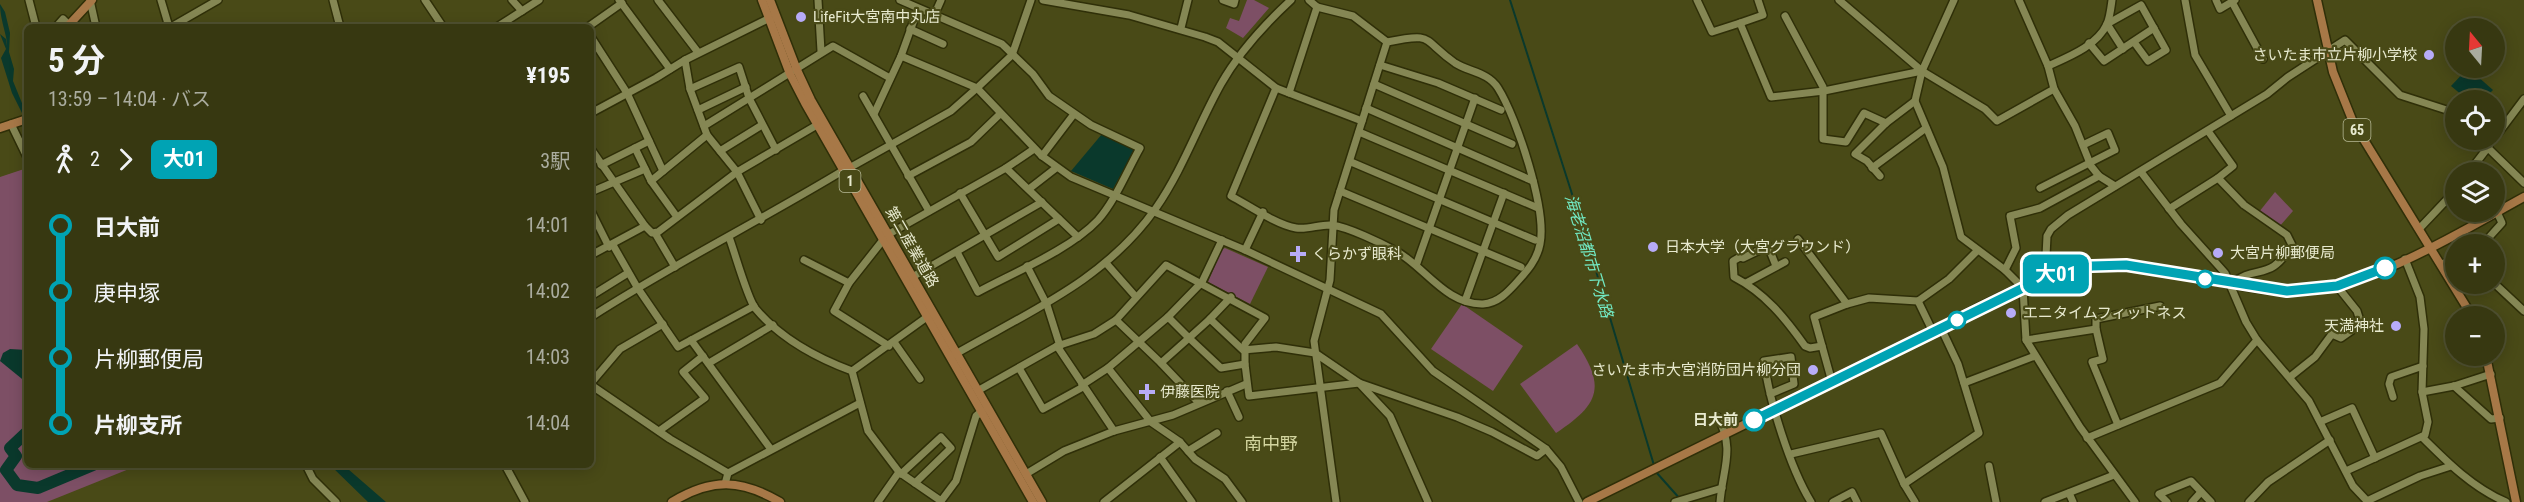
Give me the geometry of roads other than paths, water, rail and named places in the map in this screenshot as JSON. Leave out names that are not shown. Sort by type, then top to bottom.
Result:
[{"type":"main road","points":[[70,24],[91,0]]},
{"type":"main road","name":"第二産業道路","points":[[762,0],[772,17],[817,125],[847,169]]},
{"type":"main road","name":"第二産業道路","points":[[770,0],[772,17]]},
{"type":"main road","name":"65","points":[[2316,0],[2337,86],[2353,122],[2466,306]]},
{"type":"main road","name":"第二産業道路","points":[[794,72],[886,237],[927,317],[979,390],[1042,502]]},
{"type":"main road","points":[[0,127],[24,120]]},
{"type":"main road","points":[[2505,208],[2524,197]]},
{"type":"main road","points":[[1587,502],[2023,288],[2073,270],[2108,264],[2126,265],[2231,284],[2287,291],[2337,286],[2405,259],[2478,222]]},
{"type":"main road","name":"第二産業道路","points":[[886,237],[914,276],[982,411],[1033,502]]},
{"type":"main road","points":[[2489,366],[2516,502]]},
{"type":"main road","points":[[672,502],[697,490],[724,484],[746,486],[780,502]]},
{"type":"street","points":[[29,0],[35,24]]},
{"type":"street","points":[[91,0],[95,24]]},
{"type":"street","points":[[161,0],[169,24]]},
{"type":"street","points":[[175,24],[218,0]]},
{"type":"street","points":[[333,0],[339,24]]},
{"type":"street","points":[[425,0],[441,24]]},
{"type":"street","points":[[512,0],[522,11]]},
{"type":"street","points":[[503,24],[539,0]]},
{"type":"street","points":[[658,0],[697,51]]},
{"type":"street","points":[[818,0],[821,51]]},
{"type":"street","points":[[900,0],[1002,44],[1033,74],[1049,96],[1074,114],[1140,148],[1099,219],[1078,237],[1027,266],[978,292],[957,252]]},
{"type":"street","points":[[934,15],[941,0]]},
{"type":"street","points":[[594,315],[637,287],[951,111],[1012,55],[1031,0]]},
{"type":"street","points":[[1043,0],[1129,15],[1181,28],[1218,42],[1276,88],[1362,121]]},
{"type":"street","points":[[1181,28],[1188,0]]},
{"type":"street","points":[[1223,0],[1234,4],[1235,0]]},
{"type":"street","points":[[954,355],[1047,305],[1106,263],[1154,210],[1181,169],[1211,103],[1238,58],[1257,33],[1291,0]]},
{"type":"street","points":[[1276,88],[1231,196],[1296,228],[1334,225],[1394,250],[1417,263],[1445,291],[1466,301],[1492,303],[1513,287],[1534,262],[1541,243],[1533,180],[1509,111],[1497,87],[1488,77],[1456,63],[1430,40],[1415,37],[1388,42],[1353,16],[1317,7],[1309,0]]},
{"type":"street","points":[[1697,0],[1712,32],[1763,15],[1758,0]]},
{"type":"street","points":[[1839,0],[1922,71],[1985,109],[1997,121],[2054,89]]},
{"type":"street","points":[[1954,0],[1922,71],[1915,101],[1942,167],[1961,237],[2005,270],[2023,288],[2026,339],[2087,438],[2135,502]]},
{"type":"street","points":[[2019,0],[2048,66],[2054,89],[2091,165],[2099,176],[2115,186]]},
{"type":"street","points":[[2186,0],[2195,55],[2231,116]]},
{"type":"street","points":[[2216,0],[2220,9],[2234,1],[2264,59]]},
{"type":"street","points":[[592,24],[621,1],[670,69]]},
{"type":"street","points":[[2110,2],[2107,24],[2123,49]]},
{"type":"street","points":[[2048,66],[2077,53],[2107,24],[2141,5],[2166,50],[2148,61],[2134,42]]},
{"type":"street","points":[[1289,93],[1317,7]]},
{"type":"street","points":[[874,114],[901,56],[918,9]]},
{"type":"street","points":[[1785,16],[1824,91],[1823,139],[1846,142],[1864,113],[1886,123]]},
{"type":"street","points":[[594,111],[670,69],[697,51],[772,17]]},
{"type":"street","points":[[1740,23],[1772,97],[1824,91],[1922,71]]},
{"type":"street","points":[[2089,43],[2104,61],[2154,28]]},
{"type":"street","points":[[910,29],[943,44]]},
{"type":"street","points":[[2035,283],[2046,256],[2048,236],[2052,229],[2115,186],[2208,131],[2345,40],[2400,95],[2445,109]]},
{"type":"street","points":[[594,42],[627,93],[663,171]]},
{"type":"street","points":[[1336,502],[1314,340],[1328,289],[1333,258],[1334,210],[1388,42]]},
{"type":"street","points":[[704,126],[794,72],[821,51],[833,46],[890,78]]},
{"type":"street","points":[[901,56],[977,88],[1000,114],[1056,168],[1245,250],[1381,314],[1434,371],[1545,449],[1561,467],[1579,502]]},
{"type":"street","points":[[685,60],[690,89],[707,135],[737,172],[760,220]]},
{"type":"street","points":[[1380,65],[1438,83],[1501,110]]},
{"type":"street","points":[[690,89],[739,67],[749,99],[776,150]]},
{"type":"street","points":[[1374,84],[1512,144]]},
{"type":"street","points":[[698,110],[746,87]]},
{"type":"street","points":[[863,96],[929,211]]},
{"type":"street","points":[[1417,263],[1475,98]]},
{"type":"street","points":[[2505,124],[2524,99]]},
{"type":"street","points":[[1880,176],[1855,154],[1886,123],[1915,101]]},
{"type":"street","points":[[1366,108],[1533,180]]},
{"type":"street","points":[[908,176],[971,142],[1000,114]]},
{"type":"street","points":[[1042,156],[1074,114]]},
{"type":"street","points":[[13,124],[24,150]]},
{"type":"street","points":[[594,154],[652,233],[737,172],[817,125]]},
{"type":"street","points":[[720,151],[762,126]]},
{"type":"street","points":[[1872,168],[1926,128]]},
{"type":"street","points":[[2169,209],[2233,166],[2208,131]]},
{"type":"street","points":[[1359,132],[1538,208]]},
{"type":"street","points":[[2040,188],[2091,165],[2115,150],[2108,133],[2083,145]]},
{"type":"street","points":[[651,180],[707,135]]},
{"type":"street","points":[[601,165],[649,141]]},
{"type":"street","points":[[635,148],[651,180],[677,217]]},
{"type":"street","points":[[920,380],[891,344],[834,312],[849,283],[886,237],[1006,168],[1034,148]]},
{"type":"street","points":[[2477,162],[2486,150]]},
{"type":"street","points":[[2490,150],[2524,183]]},
{"type":"street","points":[[1351,162],[1535,240]]},
{"type":"street","points":[[1006,168],[1078,237]]},
{"type":"street","points":[[1029,189],[1056,168]]},
{"type":"street","points":[[594,191],[645,169]]},
{"type":"street","points":[[2141,172],[2169,209],[2225,273],[2246,322],[2257,340],[2290,377],[2322,421],[2353,486],[2366,500]]},
{"type":"street","points":[[2005,270],[2016,248],[2010,216],[2040,208],[2099,176]]},
{"type":"street","points":[[2218,178],[2244,205],[2287,235],[2292,245],[2281,263],[2268,271],[2239,278],[2231,284]]},
{"type":"street","points":[[1340,191],[1521,267]]},
{"type":"street","points":[[960,193],[998,257],[1059,219]]},
{"type":"street","points":[[1466,301],[1504,193]]},
{"type":"street","points":[[914,276],[1042,202]]},
{"type":"street","points":[[2419,229],[2445,202]]},
{"type":"street","points":[[1245,250],[1263,212]]},
{"type":"street","points":[[594,216],[628,273],[678,347],[754,306]]},
{"type":"street","points":[[2492,234],[2502,222]]},
{"type":"street","points":[[594,254],[645,226]]},
{"type":"street","points":[[655,232],[675,267]]},
{"type":"street","points":[[729,237],[754,306],[773,325],[802,346],[852,371],[868,431],[900,473],[941,501],[956,481],[976,416],[982,411]]},
{"type":"street","points":[[1798,239],[1847,304]]},
{"type":"street","points":[[1020,368],[1043,409],[1083,386],[1140,343],[1202,282],[1222,240]]},
{"type":"street","points":[[1776,266],[1768,246],[1733,261],[1734,277],[1746,283],[1780,311],[1805,346],[1810,348],[1822,346]]},
{"type":"street","points":[[1832,382],[1814,317],[1869,298],[1918,301],[1949,279],[1977,251]]},
{"type":"street","points":[[2346,471],[2422,437],[2428,422],[2422,392],[2424,329],[2420,297],[2405,259]]},
{"type":"street","points":[[804,260],[849,283]]},
{"type":"street","points":[[1746,283],[1785,262]]},
{"type":"street","points":[[1106,263],[1136,297]]},
{"type":"street","points":[[2441,264],[2445,263]]},
{"type":"street","points":[[979,390],[1059,346],[1094,334],[1116,320],[1166,265],[1231,297],[1265,318],[1243,350],[1249,396],[1359,383],[1458,417],[1537,456],[1545,449]]},
{"type":"street","points":[[1027,266],[1047,305],[1059,346],[1114,431]]},
{"type":"street","points":[[594,294],[628,273]]},
{"type":"street","points":[[2290,377],[2315,357],[2332,334],[2341,338],[2361,324],[2357,311],[2337,286]]},
{"type":"street","points":[[2505,293],[2524,311]]},
{"type":"street","points":[[1161,363],[1231,297]]},
{"type":"street","points":[[1904,484],[1978,433],[1964,382],[1937,330],[1918,301]]},
{"type":"street","points":[[2118,425],[2092,362],[2103,359],[2096,319],[2160,306]]},
{"type":"street","points":[[852,371],[927,317]]},
{"type":"street","points":[[1168,317],[1221,368],[1245,364]]},
{"type":"street","points":[[1210,319],[1243,350],[1276,347],[1315,353],[1359,383],[1390,416],[1428,502]]},
{"type":"street","points":[[1116,320],[1199,403]]},
{"type":"street","points":[[594,380],[620,349],[663,324]]},
{"type":"street","points":[[709,363],[773,325]]},
{"type":"street","points":[[2026,339],[2097,329]]},
{"type":"street","points":[[692,340],[770,448]]},
{"type":"street","points":[[2087,438],[2220,383],[2257,340]]},
{"type":"street","points":[[659,432],[705,398],[683,372],[703,356]]},
{"type":"street","points":[[1964,382],[2035,356]]},
{"type":"street","points":[[1770,394],[1794,384],[1791,357],[1764,361],[1770,394],[1775,410],[1811,502]]},
{"type":"street","points":[[2393,397],[2389,384],[2391,377],[2423,366]]},
{"type":"street","points":[[1108,368],[1151,422],[1180,442],[1195,459],[1225,479],[1242,502]]},
{"type":"street","points":[[2422,392],[2454,386],[2491,374]]},
{"type":"street","points":[[1026,474],[1064,451],[1114,431],[1151,422],[1246,384]]},
{"type":"street","points":[[594,386],[659,432],[728,473]]},
{"type":"street","points":[[2454,386],[2492,419],[2500,418]]},
{"type":"street","points":[[1227,391],[1239,417]]},
{"type":"street","points":[[724,484],[728,473],[770,448],[860,403]]},
{"type":"street","points":[[2322,421],[2352,408],[2375,458]]},
{"type":"street","points":[[1718,417],[1726,434],[1728,446],[1720,502]]},
{"type":"street","points":[[1188,451],[1217,433]]},
{"type":"street","points":[[1791,454],[1881,433],[1914,502]]},
{"type":"street","points":[[878,502],[900,473],[941,437],[951,448]]},
{"type":"street","points":[[2422,437],[2451,466],[2489,495],[2506,502]]},
{"type":"street","points":[[2249,502],[2268,482],[2330,440]]},
{"type":"street","points":[[1104,502],[1180,442]]},
{"type":"street","points":[[915,483],[951,448],[967,446]]},
{"type":"street","points":[[1160,457],[1192,502]]},
{"type":"street","points":[[1989,466],[1996,502]]},
{"type":"street","points":[[2355,502],[2366,500],[2420,476],[2451,466]]},
{"type":"street","points":[[308,468],[313,479],[336,502]]},
{"type":"street","points":[[507,468],[525,502]]},
{"type":"street","points":[[2044,502],[2114,475]]},
{"type":"street","points":[[2167,502],[2159,494],[2191,481],[2211,502]]},
{"type":"street","points":[[1675,502],[1700,492],[1722,488]]},
{"type":"street","points":[[1833,502],[1851,492],[1857,502]]},
{"type":"street","points":[[2192,502],[2201,492]]},
{"type":"street","points":[[2069,493],[2073,502]]},
{"type":"waterway","name":"海老沼都市下水路","points":[[1510,0],[1588,244],[1656,472],[1681,500]]},
{"type":"waterway","points":[[24,435],[10,448],[16,456],[6,470],[17,485],[38,488],[86,468]]},
{"type":"place","name":"LifeFit大宮南中丸店","points":[[801,17]]},
{"type":"place","name":"さいたま市立片柳小学校","points":[[2429,55]]},
{"type":"place","name":"日本大学（大宮グラウンド）","points":[[1653,247]]},
{"type":"place","name":"大宮片柳郵便局","points":[[2218,253]]},
{"type":"place","name":"くらかず眼科","points":[[1298,254]]},
{"type":"place","name":"エニタイムフィットネス","points":[[2011,313]]},
{"type":"place","name":"天満神社","points":[[2396,326]]},
{"type":"place","name":"さいたま市大宮消防団片柳分団","points":[[1813,370]]},
{"type":"place","name":"伊藤医院","points":[[1147,392]]},
{"type":"place","name":"日大前","points":[[1754,420]]},
{"type":"district","name":"南中野","points":[[1271,443]]}]
